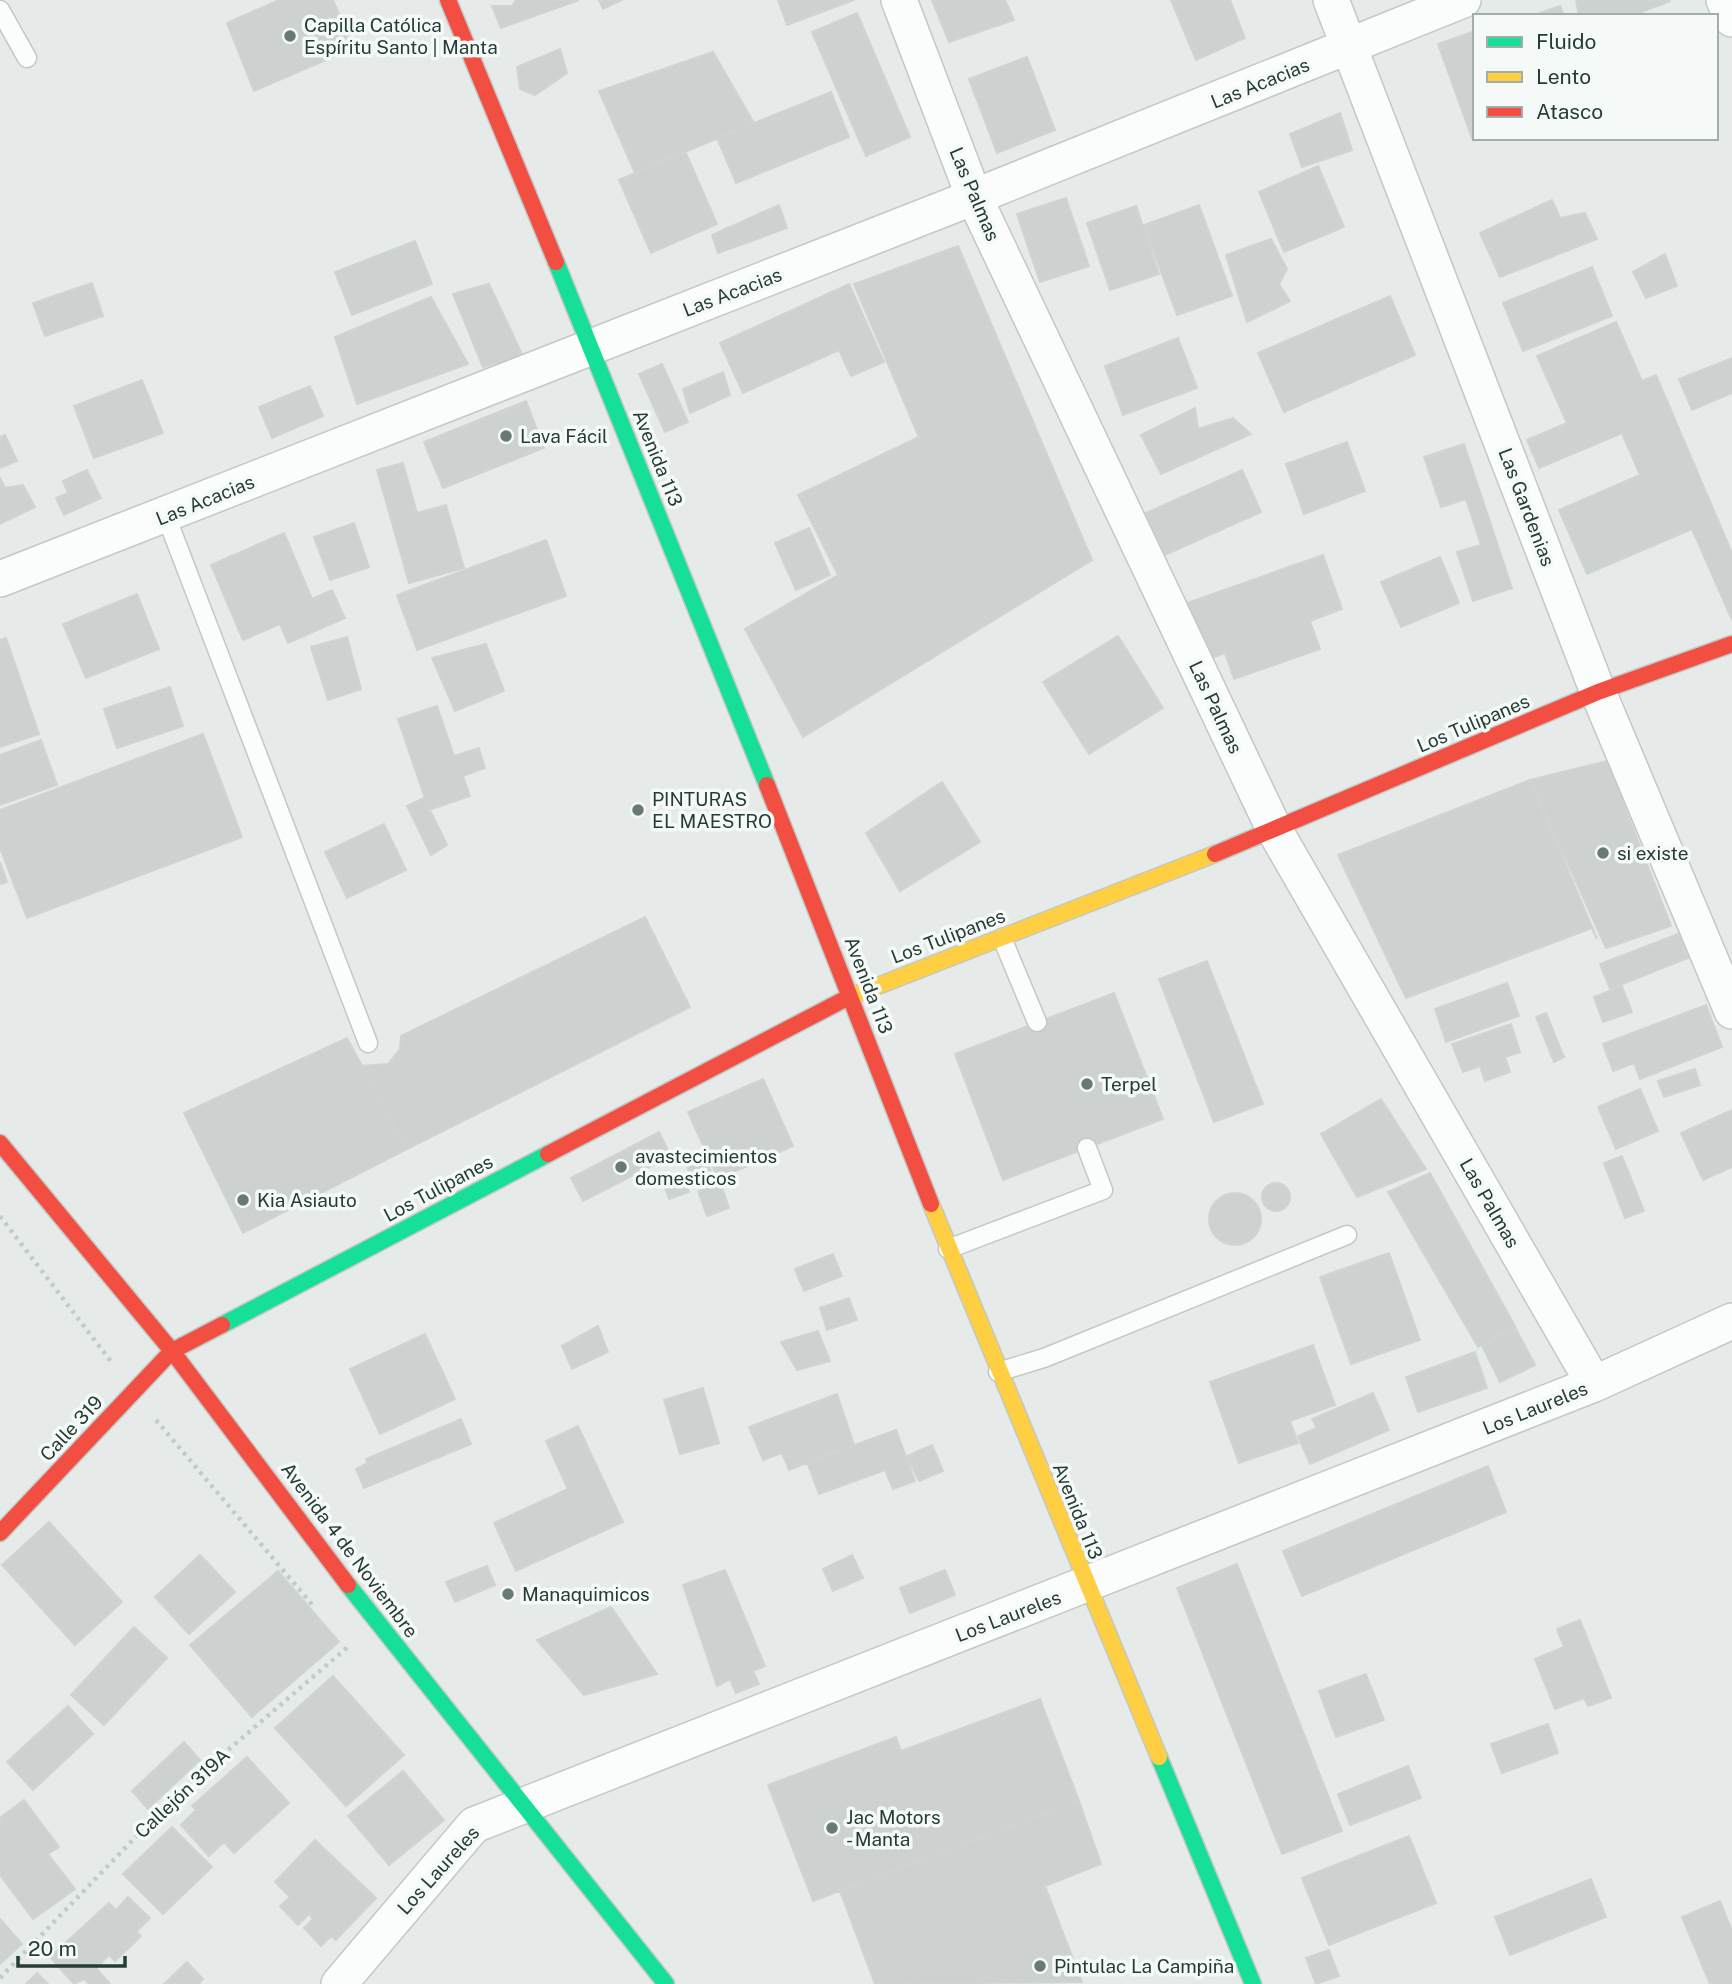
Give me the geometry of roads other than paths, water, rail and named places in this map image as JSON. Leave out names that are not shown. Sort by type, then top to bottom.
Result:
[{"type":"main road","name":"Avenida 113","points":[[448,0],[591,347],[851,996],[998,1373],[1249,1982]]},
{"type":"main road","name":"Los Tulipanes","points":[[172,1351],[851,996],[1275,831],[1598,692],[1732,644]]},
{"type":"main road","name":"Avenida 4 de Noviembre","points":[[0,1143],[172,1351],[372,1617],[526,1805],[666,1984]]},
{"type":"main road","name":"Calle 319","points":[[0,1533],[172,1351]]},
{"type":"street","name":"Las Palmas","points":[[899,0],[974,198],[1275,831],[1594,1384]]},
{"type":"street","name":"Las Gardenias","points":[[1331,0],[1598,692],[1732,1011]]},
{"type":"street","name":"Las Acacias","points":[[0,579],[974,198],[1463,0]]},
{"type":"street","points":[[1724,0],[1732,19]]},
{"type":"street","name":"Los Laureles","points":[[339,1984],[474,1825],[1594,1384],[1732,1321]]},
{"type":"lane","points":[[0,10],[27,58]]},
{"type":"lane","points":[[166,516],[369,1043]]},
{"type":"lane","points":[[1002,938],[1037,1022]]},
{"type":"lane","points":[[948,1249],[1103,1190],[1087,1148]]},
{"type":"lane","points":[[998,1373],[1044,1358],[1347,1235]]},
{"type":"place","name":"Capilla Católica Espíritu Santo | Manta","points":[[290,36]]},
{"type":"place","name":"Lava Fácil","points":[[506,436]]},
{"type":"place","name":"PINTURAS EL MAESTRO","points":[[638,810]]},
{"type":"place","name":"si existe","points":[[1603,853]]},
{"type":"place","name":"Terpel","points":[[1087,1084]]},
{"type":"place","name":"avastecimientos domesticos","points":[[621,1167]]},
{"type":"place","name":"Kia Asiauto","points":[[243,1200]]},
{"type":"place","name":"Manaquimicos","points":[[508,1594]]},
{"type":"place","name":"Jac Motors - Manta","points":[[832,1828]]},
{"type":"place","name":"Pintulac La Campiña","points":[[1040,1966]]}]
